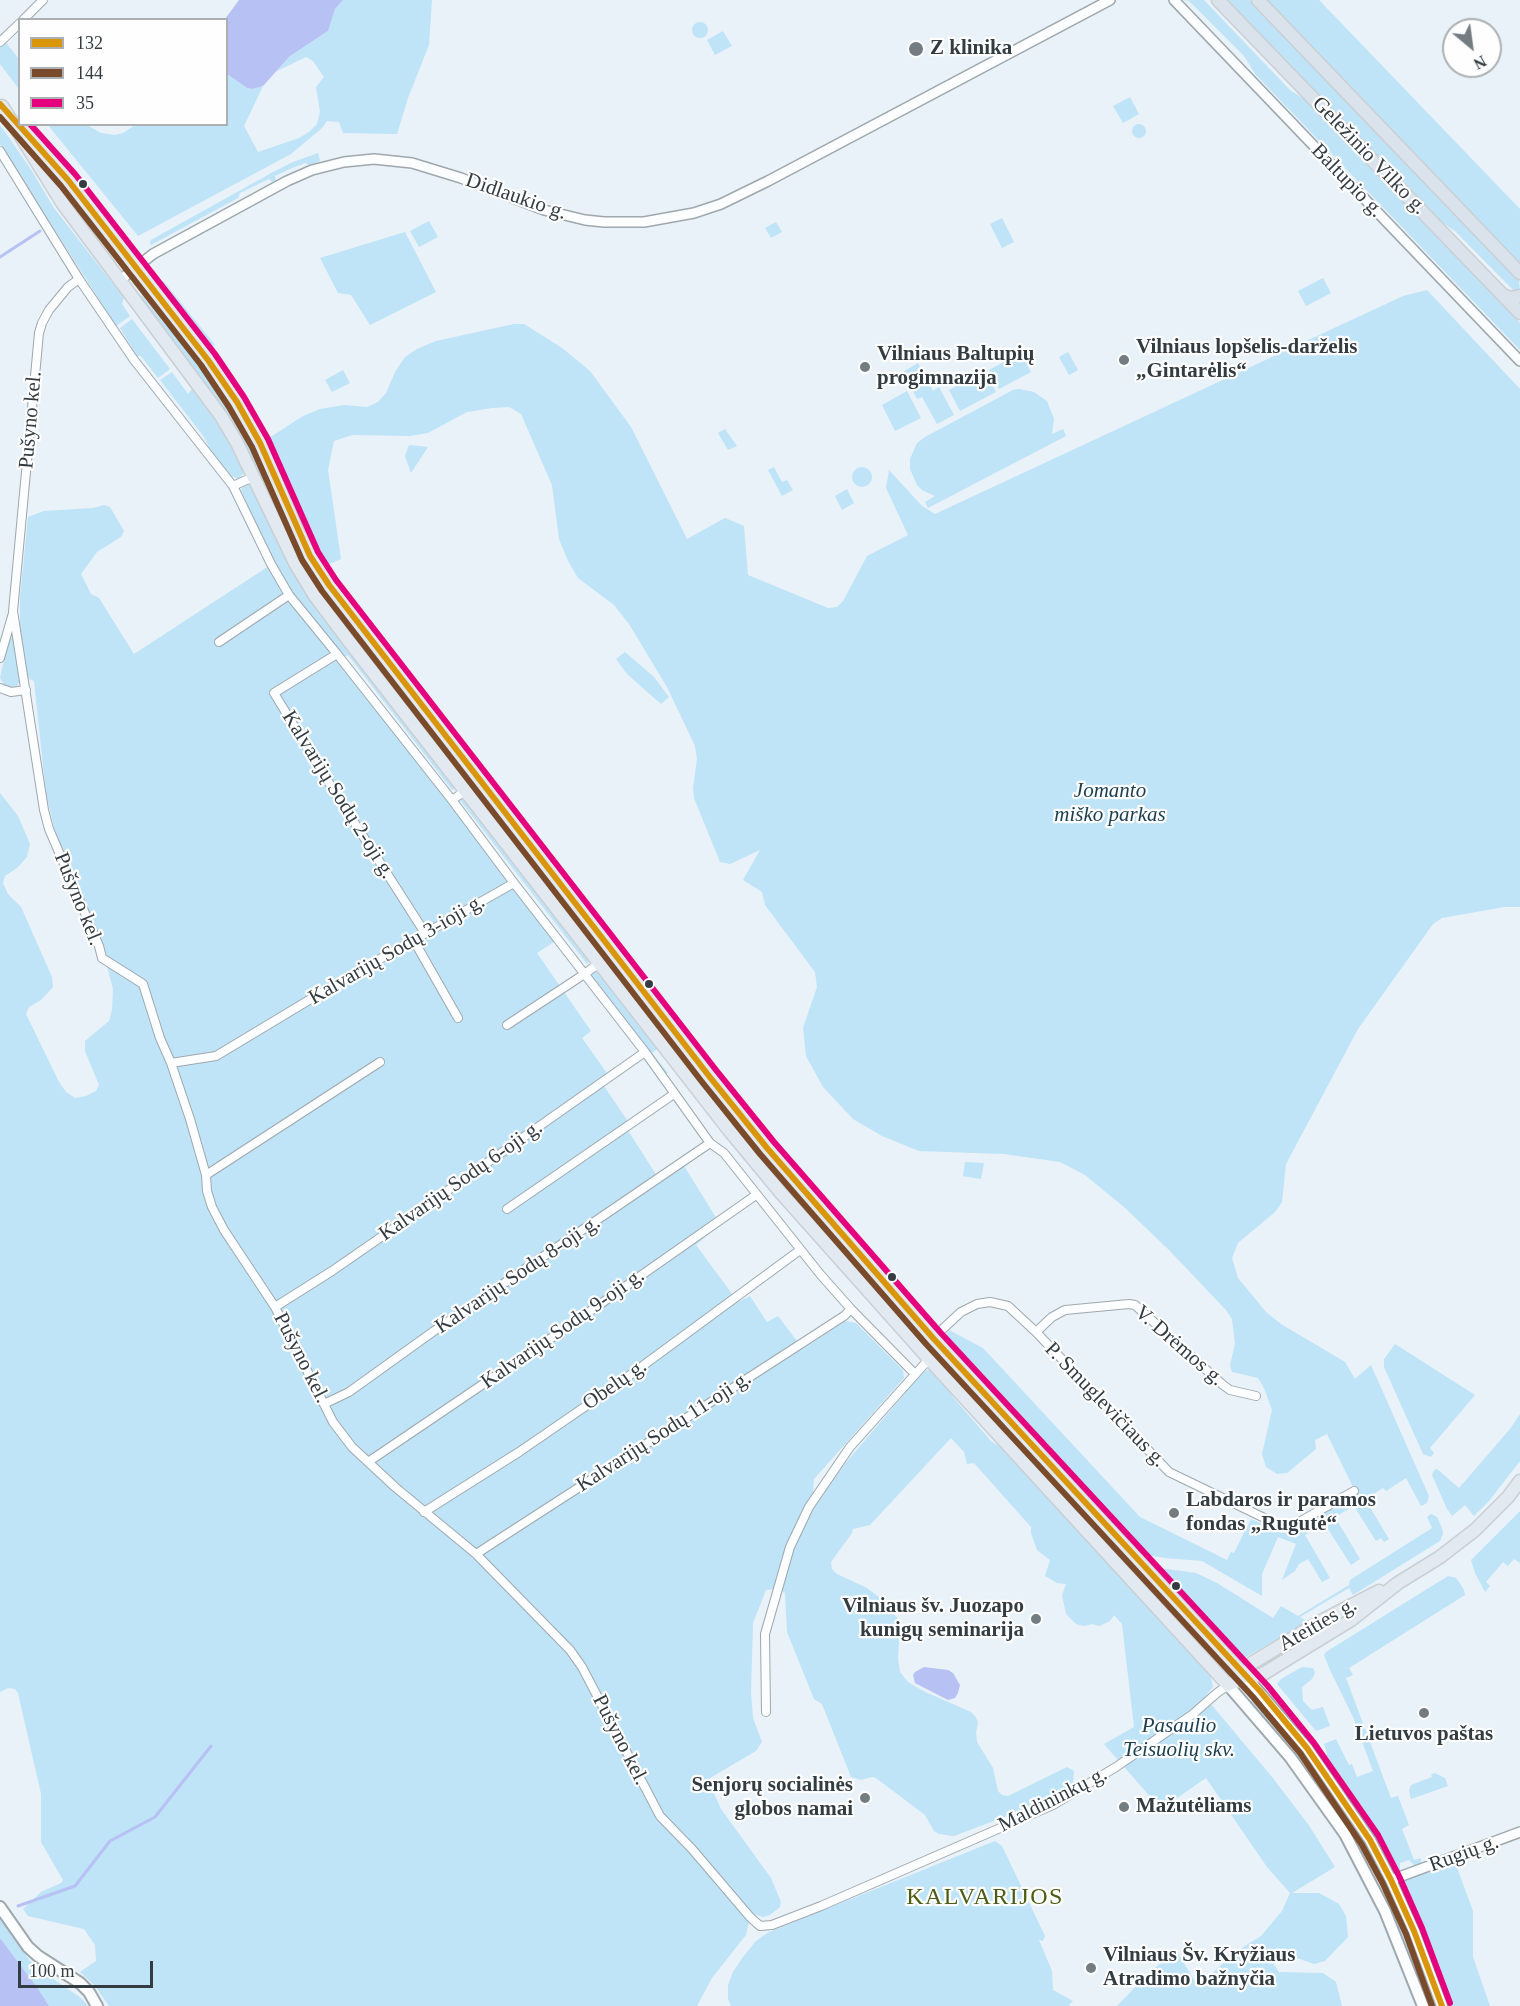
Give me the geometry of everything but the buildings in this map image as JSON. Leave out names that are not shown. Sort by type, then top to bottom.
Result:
[{"type":"highway","name":"Geležinio Vilko g.","points":[[1218,0],[1520,313]]},
{"type":"highway","name":"Geležinio Vilko g.","points":[[1258,0],[1520,273]]},
{"type":"highway","points":[[1503,295],[1510,298],[1520,296]]},
{"type":"main road","points":[[1,105],[18,124]]},
{"type":"main road","points":[[1,105],[63,204],[212,402],[237,443],[281,538],[315,596],[598,963],[743,1148],[808,1225],[1228,1685],[1311,1783],[1345,1834],[1374,1888],[1423,2006]]},
{"type":"main road","points":[[20,126],[68,180],[208,360],[243,411],[272,468],[298,532],[329,585],[767,1148],[933,1338],[1245,1676],[1307,1748],[1370,1840],[1391,1880],[1414,1931],[1442,2006]]},
{"type":"main road","points":[[315,596],[329,585]]},
{"type":"main road","points":[[556,908],[570,897]]},
{"type":"main road","points":[[925,1354],[933,1338]]},
{"type":"main road","name":"Ateities g.","points":[[1228,1685],[1245,1676],[1252,1663],[1358,1600],[1398,1583],[1440,1557],[1475,1530],[1508,1497],[1520,1480]]},
{"type":"main road","name":"Rugių g.","points":[[1374,1888],[1391,1880]]},
{"type":"main road","points":[[0,1907],[28,1947],[80,1983],[97,2006]]},
{"type":"street","points":[[25,18],[43,0]]},
{"type":"street","name":"Didlaukio g.","points":[[119,281],[153,255],[287,181],[327,166],[359,160],[393,160],[428,167],[544,210],[585,220],[644,222],[694,213],[745,193],[1110,0]]},
{"type":"street","name":"Baltupio g.","points":[[1174,0],[1520,361]]},
{"type":"street","points":[[0,42],[18,25]]},
{"type":"street","points":[[0,151],[79,279],[134,360],[233,486],[271,564],[289,595],[586,973],[710,1143],[724,1153],[851,1309],[915,1374]]},
{"type":"street","name":"Pušyno kel.","points":[[0,657],[13,611],[39,333],[48,310],[68,287],[79,279]]},
{"type":"street","points":[[233,486],[253,477]]},
{"type":"street","points":[[219,642],[289,595]]},
{"type":"street","name":"Pušyno kel.","points":[[13,611],[39,787],[49,829],[102,958],[143,984],[160,1038],[171,1063],[206,1175],[207,1191],[224,1230],[275,1307],[340,1432],[368,1462],[476,1554],[570,1650],[582,1667],[660,1816],[759,1926]]},
{"type":"street","name":"Kalvarijų Sodų 2-oji g.","points":[[337,654],[274,693],[425,933]]},
{"type":"street","points":[[0,688],[11,692],[26,690]]},
{"type":"street","points":[[452,800],[465,791]]},
{"type":"street","name":"Kalvarijų Sodų 3-ioji g.","points":[[171,1063],[216,1056],[413,939],[514,883]]},
{"type":"street","points":[[413,939],[458,1018]]},
{"type":"street","points":[[507,1025],[598,963]]},
{"type":"street","name":"Kalvarijų Sodų 6-oji g.","points":[[275,1307],[378,1239],[645,1052]]},
{"type":"street","points":[[206,1175],[380,1062]]},
{"type":"street","points":[[507,1209],[674,1094]]},
{"type":"street","name":"Kalvarijų Sodų 8-oji g.","points":[[324,1404],[349,1392],[434,1331],[710,1143]]},
{"type":"street","name":"Kalvarijų Sodų 9-oji g.","points":[[368,1462],[756,1195]]},
{"type":"street","name":"Obelų g.","points":[[424,1512],[519,1452],[608,1391],[801,1250]]},
{"type":"street","name":"P. Smuglevičiaus g.","points":[[933,1338],[961,1312],[977,1304],[990,1302],[1008,1306],[1036,1332],[1165,1468],[1175,1476],[1283,1527],[1292,1526],[1354,1491]]},
{"type":"street","name":"V. Drėmos g.","points":[[1036,1332],[1052,1317],[1065,1310],[1135,1305],[1223,1385],[1230,1390],[1256,1396]]},
{"type":"street","name":"Kalvarijų Sodų 11-oji g.","points":[[476,1554],[844,1316],[851,1309]]},
{"type":"street","points":[[766,1712],[765,1634],[790,1547],[808,1507],[850,1447],[915,1374],[925,1354]]},
{"type":"street","name":"Maldininkų g.","points":[[759,1926],[772,1925],[821,1906],[1053,1805],[1087,1786],[1194,1714],[1228,1685]]},
{"type":"street","name":"Rugių g.","points":[[1391,1880],[1520,1832]]},
{"type":"green space","points":[[343,0],[432,0],[429,45],[408,98],[397,134],[343,133],[339,122],[327,121],[291,154],[138,236],[49,126],[89,126],[101,133],[115,135],[134,126],[228,126],[228,75],[247,88],[263,86],[244,126],[258,152],[299,138],[317,124],[320,112],[316,87],[324,77],[313,61],[306,57],[277,71],[290,56],[328,31],[335,9]]},
{"type":"green space","points":[[1183,0],[1204,0],[1290,90],[1307,101],[1520,323],[1520,350],[1256,75],[1244,56],[1189,1]]},
{"type":"green space","points":[[1228,0],[1250,0],[1519,280],[1520,291],[1514,291],[1456,232],[1435,217]]},
{"type":"green space","points":[[1267,0],[1319,0],[1520,209],[1520,265]]},
{"type":"green space","points":[[700,22],[708,30],[700,38],[692,30]]},
{"type":"green space","points":[[723,31],[732,46],[715,55],[707,40]]},
{"type":"green space","points":[[0,35],[18,58],[18,88],[0,64]]},
{"type":"green space","points":[[1130,97],[1139,114],[1123,123],[1113,106]]},
{"type":"green space","points":[[1139,124],[1144,126],[1146,131],[1144,136],[1139,138],[1134,136],[1132,131],[1134,126]]},
{"type":"green space","points":[[0,125],[54,208],[124,298],[122,304],[130,316],[116,326],[0,144]]},
{"type":"green space","points":[[28,139],[121,256],[120,260],[116,260],[63,194]]},
{"type":"green space","points":[[318,153],[320,161],[292,168],[275,176],[276,180],[272,182],[269,179],[240,193],[238,198],[151,245],[151,240],[273,172]]},
{"type":"green space","points":[[1002,218],[1014,242],[1002,248],[990,224]]},
{"type":"green space","points":[[429,221],[438,237],[419,247],[410,231]]},
{"type":"green space","points":[[776,222],[782,232],[771,238],[765,228]]},
{"type":"green space","points":[[405,232],[436,292],[370,325],[351,295],[338,293],[320,258]]},
{"type":"green space","points":[[1323,278],[1331,293],[1306,306],[1298,291]]},
{"type":"green space","points":[[163,281],[215,345],[208,347],[158,283]]},
{"type":"green space","name":"Jomanto miško parkas","points":[[1427,290],[1520,389],[1520,907],[1504,907],[1442,918],[1433,924],[1358,1029],[1286,1164],[1282,1202],[1275,1212],[1238,1243],[1232,1258],[1238,1278],[1266,1312],[1281,1324],[1345,1362],[1355,1379],[1371,1365],[1429,1496],[1427,1503],[1421,1506],[1406,1478],[1386,1491],[1383,1488],[1365,1499],[1389,1539],[1384,1542],[1381,1538],[1376,1541],[1354,1506],[1335,1517],[1360,1559],[1351,1565],[1324,1523],[1305,1535],[1330,1578],[1322,1582],[1308,1559],[1282,1580],[1296,1544],[1278,1537],[1262,1574],[1262,1596],[1202,1561],[1146,1555],[1132,1545],[989,1389],[946,1339],[946,1336],[949,1330],[983,1348],[1140,1517],[1227,1560],[1231,1552],[1234,1553],[1251,1519],[1280,1532],[1288,1533],[1357,1495],[1327,1434],[1315,1440],[1316,1449],[1287,1473],[1277,1474],[1266,1467],[1262,1454],[1272,1410],[1258,1378],[1232,1372],[1230,1365],[1235,1344],[1232,1319],[1168,1249],[1124,1207],[1085,1175],[1060,1162],[1004,1154],[919,1151],[882,1136],[853,1119],[823,1087],[806,1056],[803,1028],[817,987],[815,972],[765,905],[762,892],[743,880],[760,850],[730,864],[720,862],[694,798],[697,759],[695,746],[667,687],[629,624],[614,605],[578,578],[568,561],[559,539],[552,485],[521,414],[509,407],[492,408],[467,412],[428,433],[410,436],[352,435],[334,441],[328,470],[341,559],[325,566],[269,438],[303,416],[320,409],[344,405],[367,407],[378,402],[386,393],[395,372],[405,357],[417,349],[436,341],[514,324],[524,324],[562,348],[590,371],[631,427],[687,539],[725,518],[744,526],[748,575],[828,608],[837,607],[843,601],[867,556],[908,535],[886,488],[889,470],[922,506],[935,514],[1403,296]]},
{"type":"green space","points":[[142,295],[174,335],[209,372],[228,400],[252,441],[299,546],[316,577],[314,578],[282,526],[232,420],[139,298]]},
{"type":"green space","points":[[132,319],[170,369],[158,378],[141,356],[137,356],[120,328]]},
{"type":"green space","points":[[1068,352],[1078,370],[1069,375],[1059,357]]},
{"type":"green space","points":[[1021,353],[1031,372],[999,389],[989,370]]},
{"type":"green space","points":[[918,363],[933,391],[939,387],[954,415],[937,424],[922,397],[917,399],[903,372]]},
{"type":"green space","points":[[343,370],[350,383],[332,392],[325,380]]},
{"type":"green space","points":[[985,371],[996,392],[960,411],[949,390]]},
{"type":"green space","points":[[172,372],[188,394],[192,389],[225,434],[245,471],[239,479],[231,476],[211,451],[204,437],[160,380]]},
{"type":"green space","points":[[1013,390],[1034,392],[1047,401],[1054,419],[1052,434],[1063,429],[1066,436],[928,508],[925,502],[935,496],[917,485],[910,469],[910,459],[917,443]]},
{"type":"green space","points":[[907,391],[921,418],[895,431],[882,405]]},
{"type":"green space","points":[[725,429],[737,446],[728,450],[718,433]]},
{"type":"green space","points":[[409,445],[428,447],[411,473],[405,456]]},
{"type":"green space","points":[[774,467],[782,482],[787,480],[793,490],[782,496],[768,470]]},
{"type":"green space","points":[[862,467],[869,470],[872,477],[869,484],[862,487],[855,484],[852,477],[855,470]]},
{"type":"green space","points":[[245,484],[251,485],[284,555],[308,595],[455,786],[454,789],[452,790],[348,655],[344,657],[288,587],[270,556],[241,490]]},
{"type":"green space","points":[[847,489],[854,503],[842,510],[835,496]]},
{"type":"green space","name":"Pasaulio Teisuolių skv.","points":[[104,505],[110,507],[124,531],[121,537],[97,552],[81,574],[91,594],[99,598],[134,654],[269,566],[482,846],[557,940],[537,953],[591,1031],[582,1038],[611,1079],[604,1086],[631,1126],[627,1129],[657,1176],[681,1161],[720,1224],[696,1245],[738,1302],[750,1296],[767,1322],[778,1316],[803,1349],[845,1321],[856,1323],[903,1370],[904,1378],[814,1479],[813,1491],[820,1493],[923,1372],[932,1368],[953,1397],[991,1441],[1012,1455],[1210,1673],[1213,1687],[1205,1697],[1308,1824],[1335,1867],[1292,1893],[1319,1893],[1339,1904],[1346,1916],[1348,1937],[1325,1961],[1314,1964],[1283,1957],[1273,1963],[1279,1972],[1323,1973],[1336,1982],[1342,2006],[1117,2006],[1153,1969],[1177,1952],[1198,1986],[1237,1951],[1261,1936],[1282,1911],[1290,1893],[1267,1867],[1206,1778],[1161,1809],[1104,1744],[1134,1727],[1122,1624],[1114,1615],[1110,1621],[1099,1626],[1092,1624],[1084,1626],[1076,1624],[1066,1614],[1062,1595],[1066,1584],[1057,1583],[1045,1576],[1050,1560],[1037,1550],[1031,1527],[974,1463],[967,1464],[964,1452],[951,1438],[870,1525],[853,1529],[831,1562],[832,1569],[837,1574],[867,1588],[880,1598],[898,1619],[900,1624],[898,1659],[900,1672],[908,1682],[975,1716],[978,1722],[977,1742],[993,1768],[998,1791],[1002,1795],[1008,1796],[1067,1767],[1074,1771],[1073,1784],[1015,1813],[954,1836],[934,1831],[925,1815],[876,1778],[861,1780],[851,1777],[822,1704],[814,1699],[787,1632],[785,1593],[779,1589],[766,1590],[753,1623],[751,1692],[753,1718],[762,1742],[756,1751],[710,1778],[709,1782],[721,1809],[771,1878],[781,1902],[780,1907],[770,1915],[763,1917],[751,1913],[746,1935],[712,1978],[697,2006],[109,2006],[95,1986],[80,1972],[96,1961],[95,1945],[84,1929],[28,1916],[23,1909],[41,1892],[63,1880],[41,1842],[41,1794],[18,1693],[15,1689],[8,1688],[0,1692],[0,793],[18,816],[30,844],[27,857],[5,876],[3,883],[8,894],[21,907],[52,977],[53,987],[41,1000],[29,1007],[26,1014],[66,1092],[75,1098],[86,1096],[96,1091],[99,1085],[85,1051],[85,1041],[109,1021],[113,989],[102,947],[64,855],[46,794],[34,681],[27,678],[20,625],[20,597],[28,517],[44,511],[93,508]]},
{"type":"green space","points":[[331,599],[538,863],[558,892],[516,839],[486,810],[327,604]]},
{"type":"green space","points":[[12,637],[20,681],[12,688],[5,686],[0,678],[8,642]]},
{"type":"green space","points":[[625,652],[654,677],[669,697],[661,704],[627,674],[616,659]]},
{"type":"green space","points":[[463,798],[590,959],[587,964],[459,799]]},
{"type":"green space","points":[[566,904],[570,904],[673,1036],[667,1041],[564,908]]},
{"type":"green space","points":[[598,970],[658,1048],[652,1053],[668,1073],[665,1073],[591,977],[592,972]]},
{"type":"green space","points":[[679,1045],[766,1155],[921,1330],[919,1332],[906,1317],[881,1297],[790,1195],[673,1049]]},
{"type":"green space","points":[[965,1162],[984,1163],[981,1179],[963,1176]]},
{"type":"green space","points":[[1395,1344],[1475,1395],[1430,1448],[1434,1453],[1431,1457],[1423,1454],[1384,1367],[1384,1359]]},
{"type":"green space","points":[[949,1368],[975,1395],[991,1407],[1129,1558],[1128,1563],[1123,1562],[948,1370]]},
{"type":"green space","points":[[1520,1414],[1520,1461],[1489,1501],[1474,1516],[1465,1505],[1452,1516],[1432,1475],[1434,1470],[1437,1469],[1459,1488],[1510,1429]]},
{"type":"green space","points":[[1520,1511],[1520,1563],[1514,1559],[1508,1566],[1503,1562],[1486,1582],[1490,1586],[1485,1592],[1471,1560]]},
{"type":"green space","points":[[1431,1514],[1437,1517],[1442,1528],[1443,1534],[1440,1541],[1353,1595],[1349,1588],[1300,1617],[1308,1622],[1246,1657],[1237,1657],[1232,1654],[1214,1636],[1197,1610],[1160,1568],[1196,1573],[1217,1583],[1273,1618],[1281,1606],[1298,1616],[1349,1585],[1350,1580],[1432,1528],[1427,1517]]},
{"type":"green space","points":[[1135,1568],[1139,1569],[1219,1656],[1217,1658],[1178,1615],[1152,1594],[1133,1574]]},
{"type":"green space","points":[[1448,1576],[1456,1578],[1465,1595],[1349,1668],[1353,1675],[1346,1678],[1391,1798],[1398,1796],[1409,1825],[1402,1829],[1414,1860],[1421,1858],[1421,1862],[1415,1866],[1409,1860],[1400,1863],[1400,1871],[1396,1873],[1392,1871],[1356,1807],[1324,1762],[1327,1753],[1324,1744],[1336,1739],[1349,1765],[1352,1764],[1357,1777],[1373,1771],[1353,1717],[1324,1655]]},
{"type":"green space","points":[[1302,1667],[1313,1668],[1315,1673],[1312,1679],[1302,1687],[1303,1701],[1312,1710],[1323,1707],[1330,1726],[1316,1731],[1277,1684],[1281,1679]]},
{"type":"green space","points":[[1252,1700],[1307,1757],[1346,1812],[1378,1868],[1301,1761],[1251,1702]]},
{"type":"green space","points":[[1435,1773],[1445,1778],[1448,1786],[1411,1799],[1409,1790],[1411,1785],[1432,1777],[1431,1774]]},
{"type":"green space","points":[[995,1841],[1002,1846],[1045,1936],[1043,1941],[1039,1940],[1052,1971],[1053,1990],[1073,2001],[1069,2005],[1071,2006],[731,2006],[728,1999],[728,1985],[733,1972],[756,1941],[769,1932]]},
{"type":"green space","points":[[1455,1862],[1473,1911],[1473,1957],[1490,2006],[1447,2006],[1401,1888],[1402,1883],[1406,1880]]},
{"type":"green space","points":[[1383,1891],[1390,1892],[1410,1934],[1436,2006],[1428,2006],[1383,1895]]},
{"type":"green space","points":[[0,1917],[30,1961],[81,1998],[88,2006],[49,2006],[0,1938]]},
{"type":"water","points":[[239,0],[343,0],[335,9],[328,31],[290,56],[263,86],[252,89],[228,75],[228,18],[226,18]]},
{"type":"water","points":[[924,1667],[948,1670],[953,1673],[960,1685],[955,1698],[948,1700],[915,1683],[913,1675]]},
{"type":"water","points":[[0,1938],[38,1989],[49,2006],[0,2006]]},
{"type":"waterway","points":[[0,257],[40,231]]},
{"type":"waterway","points":[[18,1906],[75,1886],[110,1841],[155,1817],[211,1746]]},
{"type":"transit line","name":"132","points":[[0,104],[18,124]]},
{"type":"transit line","name":"144","points":[[0,117],[61,186],[201,365],[252,447],[302,560],[322,591],[702,1082],[760,1154],[926,1344],[1253,1697],[1300,1753],[1362,1845],[1383,1884],[1406,1934],[1432,2006]]},
{"type":"transit line","name":"132","points":[[20,126],[68,180],[208,360],[237,402],[260,443],[310,556],[329,585],[709,1076],[767,1148],[933,1338],[1260,1691],[1307,1748],[1370,1840],[1391,1880],[1414,1931],[1442,2006]]},
{"type":"transit line","name":"35","points":[[32,126],[75,174],[215,354],[244,397],[268,439],[318,552],[336,580],[716,1070],[774,1142],[940,1332],[1267,1685],[1314,1743],[1378,1835],[1422,1928],[1450,2003]]},
{"type":"place","name":"Z klinika","points":[[916,49]]},
{"type":"place","name":"Vilniaus lopšelis-darželis „Gintarėlis“","points":[[1124,360]]},
{"type":"place","name":"Vilniaus Baltupių progimnazija","points":[[865,367]]},
{"type":"place","name":"Labdaros ir paramos fondas „Rugutė“","points":[[1174,1513]]},
{"type":"place","name":"Vilniaus šv. Juozapo kunigų seminarija","points":[[1036,1619]]},
{"type":"place","name":"Lietuvos paštas","points":[[1424,1713]]},
{"type":"place","name":"Senjorų socialinės globos namai","points":[[865,1798]]},
{"type":"place","name":"Mažutėliams","points":[[1124,1807]]},
{"type":"place","name":"Vilniaus Šv. Kryžiaus Atradimo bažnyčia","points":[[1091,1968]]},
{"type":"district","name":"KALVARIJOS","points":[[985,1898]]}]
